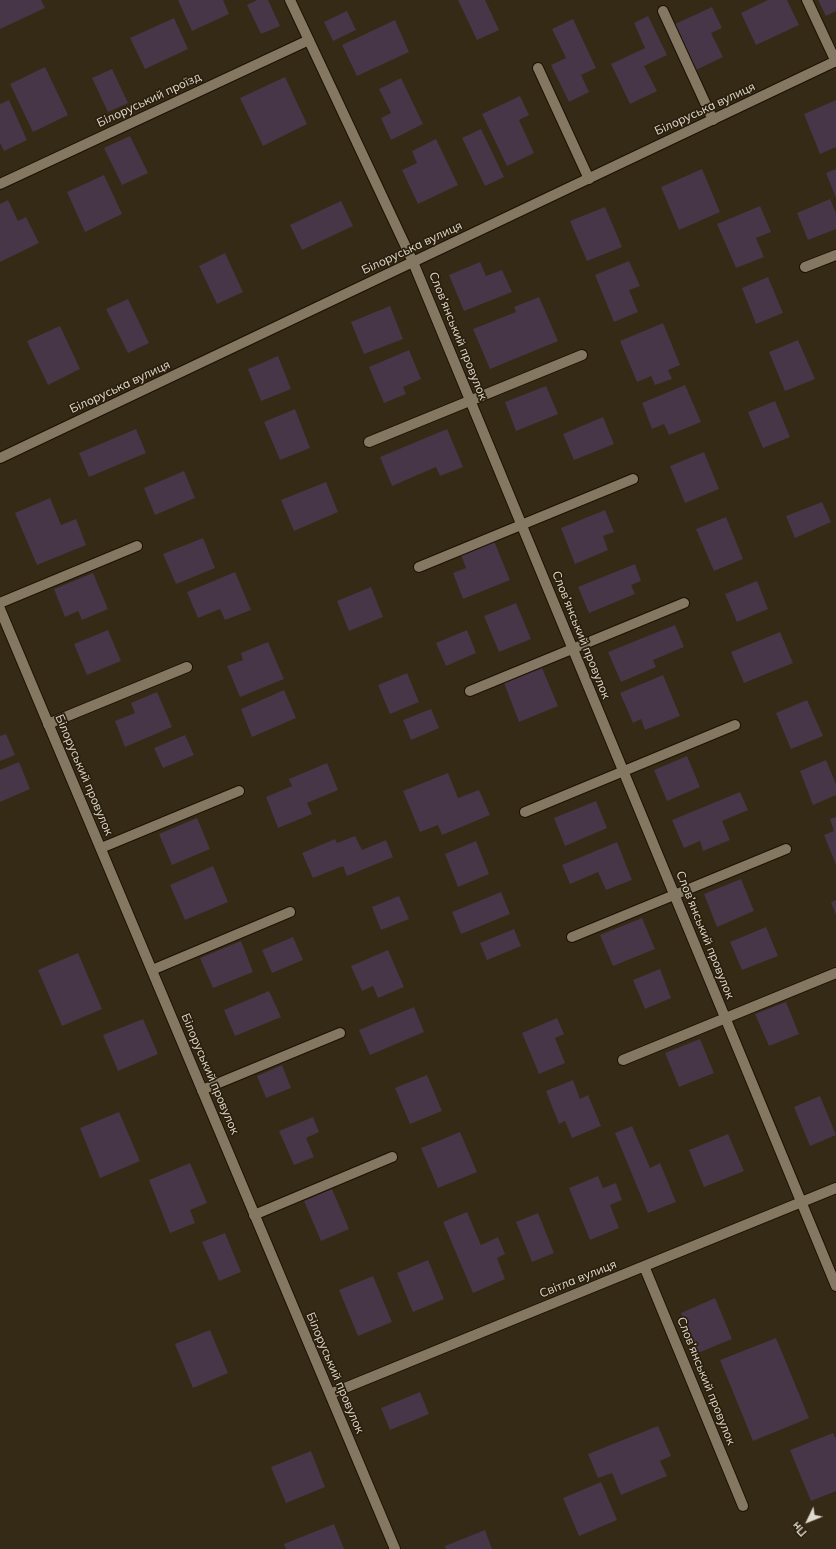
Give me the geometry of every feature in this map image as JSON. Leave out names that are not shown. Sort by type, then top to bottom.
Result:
[{"type":"street","name":"Слов’янський провулок","points":[[290,0],[413,262],[836,1286]]},
{"type":"street","points":[[807,0],[836,62]]},
{"type":"street","points":[[663,11],[713,120]]},
{"type":"street","name":"Білоруський проїзд","points":[[0,184],[309,40]]},
{"type":"street","name":"Білоруська вулиця","points":[[0,458],[836,62]]},
{"type":"street","points":[[538,68],[589,179]]},
{"type":"street","points":[[805,267],[836,255]]},
{"type":"street","points":[[370,442],[582,355]]},
{"type":"street","points":[[419,567],[633,479]]},
{"type":"street","points":[[0,603],[137,546]]},
{"type":"street","points":[[470,691],[684,602]]},
{"type":"street","name":"Білоруський провулок","points":[[0,609],[395,1549]]},
{"type":"street","points":[[48,724],[187,667]]},
{"type":"street","points":[[525,812],[735,725]]},
{"type":"street","points":[[101,848],[239,791]]},
{"type":"street","points":[[572,937],[786,849]]},
{"type":"street","points":[[152,970],[290,912]]},
{"type":"street","points":[[623,1060],[836,973]]},
{"type":"street","points":[[202,1090],[340,1033]]},
{"type":"street","points":[[254,1215],[392,1157]]},
{"type":"street","name":"Світла вулиця","points":[[330,1394],[836,1188]]},
{"type":"street","name":"Слов’янський провулок","points":[[644,1266],[743,1506]]},
{"type":"building","points":[[0,0],[41,0],[45,8],[0,29]]},
{"type":"building","points":[[178,0],[223,0],[229,14],[192,31]]},
{"type":"building","points":[[257,0],[268,0],[280,26],[261,34],[247,5]]},
{"type":"building","points":[[458,0],[485,0],[499,30],[477,40]]},
{"type":"building","points":[[768,0],[787,0],[799,25],[756,45],[741,13]]},
{"type":"building","points":[[818,0],[836,0],[836,11],[826,16]]},
{"type":"building","points":[[712,7],[722,28],[711,33],[723,57],[696,70],[675,24]]},
{"type":"building","points":[[347,11],[356,30],[333,41],[324,22]]},
{"type":"building","points":[[648,16],[667,55],[644,66],[657,91],[630,104],[611,64],[645,48],[634,23]]},
{"type":"building","points":[[174,18],[188,49],[145,69],[130,38]]},
{"type":"building","points":[[573,19],[596,68],[581,75],[589,92],[569,102],[551,65],[566,58],[552,29]]},
{"type":"building","points":[[395,20],[409,52],[357,76],[342,45]]},
{"type":"building","points":[[45,67],[68,115],[33,132],[10,84]]},
{"type":"building","points":[[112,69],[128,103],[108,112],[92,78]]},
{"type":"building","points":[[285,77],[307,124],[263,146],[240,98]]},
{"type":"building","points":[[401,78],[423,124],[391,140],[381,118],[391,113],[379,89]]},
{"type":"building","points":[[520,96],[529,115],[519,120],[534,153],[507,166],[482,114]]},
{"type":"building","points":[[9,100],[27,140],[4,151],[0,143],[0,104]]},
{"type":"building","points":[[836,100],[836,147],[820,154],[804,114]]},
{"type":"building","points":[[481,129],[504,177],[485,186],[462,138]]},
{"type":"building","points":[[130,136],[148,173],[122,185],[104,148]]},
{"type":"building","points":[[436,139],[458,185],[418,204],[402,170],[417,163],[412,151]]},
{"type":"building","points":[[702,169],[720,212],[679,230],[661,187]]},
{"type":"building","points":[[836,169],[836,198],[826,173]]},
{"type":"building","points":[[104,175],[122,214],[85,232],[67,192]]},
{"type":"building","points":[[830,199],[836,213],[836,229],[808,240],[797,213]]},
{"type":"building","points":[[8,200],[18,221],[26,217],[39,243],[0,262],[0,204]]},
{"type":"building","points":[[341,201],[353,226],[302,250],[290,225]]},
{"type":"building","points":[[760,206],[771,232],[756,238],[764,257],[736,268],[717,224]]},
{"type":"building","points":[[605,207],[622,247],[587,261],[570,221]]},
{"type":"building","points":[[225,253],[243,292],[217,304],[199,266]]},
{"type":"building","points":[[629,261],[640,286],[629,290],[638,312],[614,322],[595,275]]},
{"type":"building","points":[[480,262],[486,276],[502,270],[512,292],[464,311],[449,275]]},
{"type":"building","points":[[768,277],[783,313],[756,324],[742,288]]},
{"type":"building","points":[[539,297],[558,341],[490,369],[473,329],[516,312],[514,307]]},
{"type":"building","points":[[128,299],[149,343],[128,353],[106,309]]},
{"type":"building","points":[[390,306],[403,339],[364,354],[351,322]]},
{"type":"building","points":[[663,323],[680,365],[668,370],[672,379],[655,385],[651,376],[637,382],[620,341]]},
{"type":"building","points":[[60,326],[80,369],[48,385],[27,341]]},
{"type":"building","points":[[798,340],[815,379],[785,391],[769,352]]},
{"type":"building","points":[[409,350],[421,379],[403,387],[406,394],[384,403],[369,367]]},
{"type":"building","points":[[278,356],[291,389],[261,401],[248,369]]},
{"type":"building","points":[[685,385],[701,422],[669,435],[664,424],[652,429],[642,403]]},
{"type":"building","points":[[546,386],[558,414],[516,431],[505,402]]},
{"type":"building","points":[[775,401],[790,437],[763,448],[748,412]]},
{"type":"building","points":[[295,409],[310,448],[280,460],[264,422]]},
{"type":"building","points":[[603,417],[614,444],[574,460],[563,434]]},
{"type":"building","points":[[136,429],[146,453],[89,477],[79,453]]},
{"type":"building","points":[[447,429],[463,467],[440,476],[436,467],[392,486],[380,457]]},
{"type":"building","points":[[704,452],[719,489],[685,503],[670,466]]},
{"type":"building","points":[[184,471],[195,498],[155,515],[144,488]]},
{"type":"building","points":[[326,482],[338,512],[294,531],[281,500]]},
{"type":"building","points":[[50,498],[61,525],[76,519],[86,545],[37,565],[15,513]]},
{"type":"building","points":[[822,502],[831,522],[795,538],[786,516]]},
{"type":"building","points":[[605,510],[614,532],[603,536],[608,550],[575,564],[561,528]]},
{"type":"building","points":[[726,517],[743,559],[714,571],[696,529]]},
{"type":"building","points":[[203,538],[215,568],[176,584],[163,554]]},
{"type":"building","points":[[494,541],[510,580],[463,599],[453,573],[466,568],[461,555]]},
{"type":"building","points":[[635,564],[641,581],[631,585],[635,594],[589,613],[578,587]]},
{"type":"building","points":[[235,572],[251,610],[225,620],[220,609],[198,618],[187,592]]},
{"type":"building","points":[[93,573],[108,609],[82,620],[78,611],[65,617],[54,589]]},
{"type":"building","points":[[757,581],[768,609],[737,622],[725,594]]},
{"type":"building","points":[[371,587],[383,617],[349,631],[337,601]]},
{"type":"building","points":[[516,603],[531,639],[499,652],[484,616]]},
{"type":"building","points":[[675,625],[684,647],[653,660],[656,667],[621,682],[608,652]]},
{"type":"building","points":[[108,630],[121,661],[87,675],[74,644]]},
{"type":"building","points":[[467,630],[476,653],[446,666],[436,643]]},
{"type":"building","points":[[780,632],[793,663],[744,683],[731,652]]},
{"type":"building","points":[[268,642],[284,679],[240,697],[227,666],[243,660],[241,653]]},
{"type":"building","points":[[542,668],[558,706],[519,722],[504,683]]},
{"type":"building","points":[[407,673],[419,702],[390,714],[378,685]]},
{"type":"building","points":[[663,675],[680,716],[645,730],[641,719],[633,723],[620,693]]},
{"type":"building","points":[[284,690],[296,718],[252,737],[241,709]]},
{"type":"building","points":[[157,692],[172,727],[125,747],[115,721],[135,713],[131,703]]},
{"type":"building","points":[[807,700],[823,736],[791,749],[776,713]]},
{"type":"building","points":[[431,709],[439,728],[411,740],[403,720]]},
{"type":"building","points":[[6,734],[15,755],[0,761],[0,736]]},
{"type":"building","points":[[185,735],[194,755],[163,768],[154,748]]},
{"type":"building","points":[[687,756],[700,787],[667,801],[654,770]]},
{"type":"building","points":[[826,760],[836,784],[836,795],[813,805],[800,771]]},
{"type":"building","points":[[19,762],[30,789],[0,802],[0,770]]},
{"type":"building","points":[[327,763],[338,790],[307,803],[312,814],[278,828],[266,797],[292,786],[289,779]]},
{"type":"building","points":[[448,773],[458,798],[479,790],[490,815],[442,835],[438,825],[420,832],[403,791]]},
{"type":"building","points":[[740,792],[748,810],[722,821],[730,840],[703,851],[700,841],[684,848],[672,820]]},
{"type":"building","points":[[596,801],[607,828],[565,846],[554,818]]},
{"type":"building","points":[[836,817],[836,865],[824,835],[834,831],[830,819]]},
{"type":"building","points":[[197,818],[210,849],[172,865],[159,834]]},
{"type":"building","points":[[355,836],[362,850],[386,840],[393,857],[347,876],[343,866],[313,878],[302,853],[335,839],[337,843]]},
{"type":"building","points":[[476,841],[489,874],[458,887],[445,854]]},
{"type":"building","points":[[617,842],[632,880],[606,890],[598,872],[570,884],[562,865]]},
{"type":"building","points":[[213,866],[228,902],[185,920],[170,885]]},
{"type":"building","points":[[741,879],[754,911],[717,927],[704,894]]},
{"type":"building","points":[[501,892],[510,914],[461,934],[452,912]]},
{"type":"building","points":[[399,896],[409,919],[381,930],[372,907]]},
{"type":"building","points":[[836,900],[836,915],[831,902]]},
{"type":"building","points":[[642,918],[655,949],[613,966],[600,935]]},
{"type":"building","points":[[766,927],[778,956],[742,970],[730,942]]},
{"type":"building","points":[[514,929],[521,946],[487,960],[480,943]]},
{"type":"building","points":[[293,937],[303,960],[272,973],[262,950]]},
{"type":"building","points":[[241,941],[253,972],[213,988],[200,958]]},
{"type":"building","points":[[388,950],[404,987],[378,998],[373,986],[362,991],[351,966]]},
{"type":"building","points":[[78,953],[102,1009],[62,1026],[38,970]]},
{"type":"building","points":[[660,969],[671,998],[645,1009],[633,980]]},
{"type":"building","points":[[269,991],[281,1017],[235,1036],[224,1010]]},
{"type":"building","points":[[786,1002],[799,1034],[769,1046],[755,1014]]},
{"type":"building","points":[[414,1007],[424,1032],[370,1055],[359,1030]]},
{"type":"building","points":[[557,1018],[564,1034],[555,1038],[565,1063],[539,1074],[522,1033]]},
{"type":"building","points":[[143,1019],[158,1054],[118,1071],[103,1035]]},
{"type":"building","points":[[700,1039],[714,1073],[679,1087],[665,1053]]},
{"type":"building","points":[[282,1065],[291,1088],[266,1098],[257,1076]]},
{"type":"building","points":[[427,1075],[442,1111],[410,1124],[395,1088]]},
{"type":"building","points":[[573,1080],[580,1099],[588,1095],[601,1126],[572,1138],[565,1121],[559,1124],[546,1091]]},
{"type":"building","points":[[820,1096],[836,1135],[810,1146],[794,1107]]},
{"type":"building","points":[[119,1112],[140,1161],[100,1178],[80,1128]]},
{"type":"building","points":[[313,1117],[319,1132],[306,1138],[314,1157],[294,1165],[279,1131]]},
{"type":"building","points":[[632,1126],[650,1168],[660,1163],[676,1202],[648,1213],[615,1133]]},
{"type":"building","points":[[460,1132],[477,1172],[438,1188],[421,1148]]},
{"type":"building","points":[[728,1134],[744,1171],[704,1187],[689,1150]]},
{"type":"building","points":[[190,1163],[207,1203],[190,1210],[195,1223],[170,1233],[149,1180]]},
{"type":"building","points":[[598,1176],[603,1188],[616,1183],[622,1200],[610,1205],[619,1228],[590,1240],[569,1188]]},
{"type":"building","points":[[332,1189],[349,1229],[321,1241],[304,1201]]},
{"type":"building","points":[[467,1212],[481,1245],[498,1237],[505,1254],[497,1258],[505,1279],[473,1293],[443,1222]]},
{"type":"building","points":[[538,1213],[554,1253],[532,1262],[516,1222]]},
{"type":"building","points":[[225,1233],[241,1272],[219,1281],[202,1242]]},
{"type":"building","points":[[428,1260],[444,1299],[413,1312],[397,1273]]},
{"type":"building","points":[[373,1276],[392,1322],[358,1336],[339,1290]]},
{"type":"building","points":[[715,1298],[732,1339],[698,1353],[681,1313]]},
{"type":"building","points":[[210,1330],[228,1373],[193,1388],[175,1344]]},
{"type":"building","points":[[776,1338],[809,1418],[753,1441],[720,1360]]},
{"type":"building","points":[[420,1392],[429,1414],[390,1430],[381,1408]]},
{"type":"building","points":[[658,1426],[671,1456],[660,1461],[667,1476],[621,1495],[612,1473],[598,1478],[588,1454]]},
{"type":"building","points":[[833,1433],[836,1439],[836,1491],[811,1501],[790,1450]]},
{"type":"building","points":[[311,1451],[325,1487],[286,1503],[271,1467]]},
{"type":"building","points":[[601,1482],[617,1520],[579,1536],[563,1498]]},
{"type":"building","points":[[334,1524],[344,1549],[286,1549],[284,1544]]},
{"type":"building","points":[[485,1530],[492,1549],[446,1549],[445,1546]]}]
